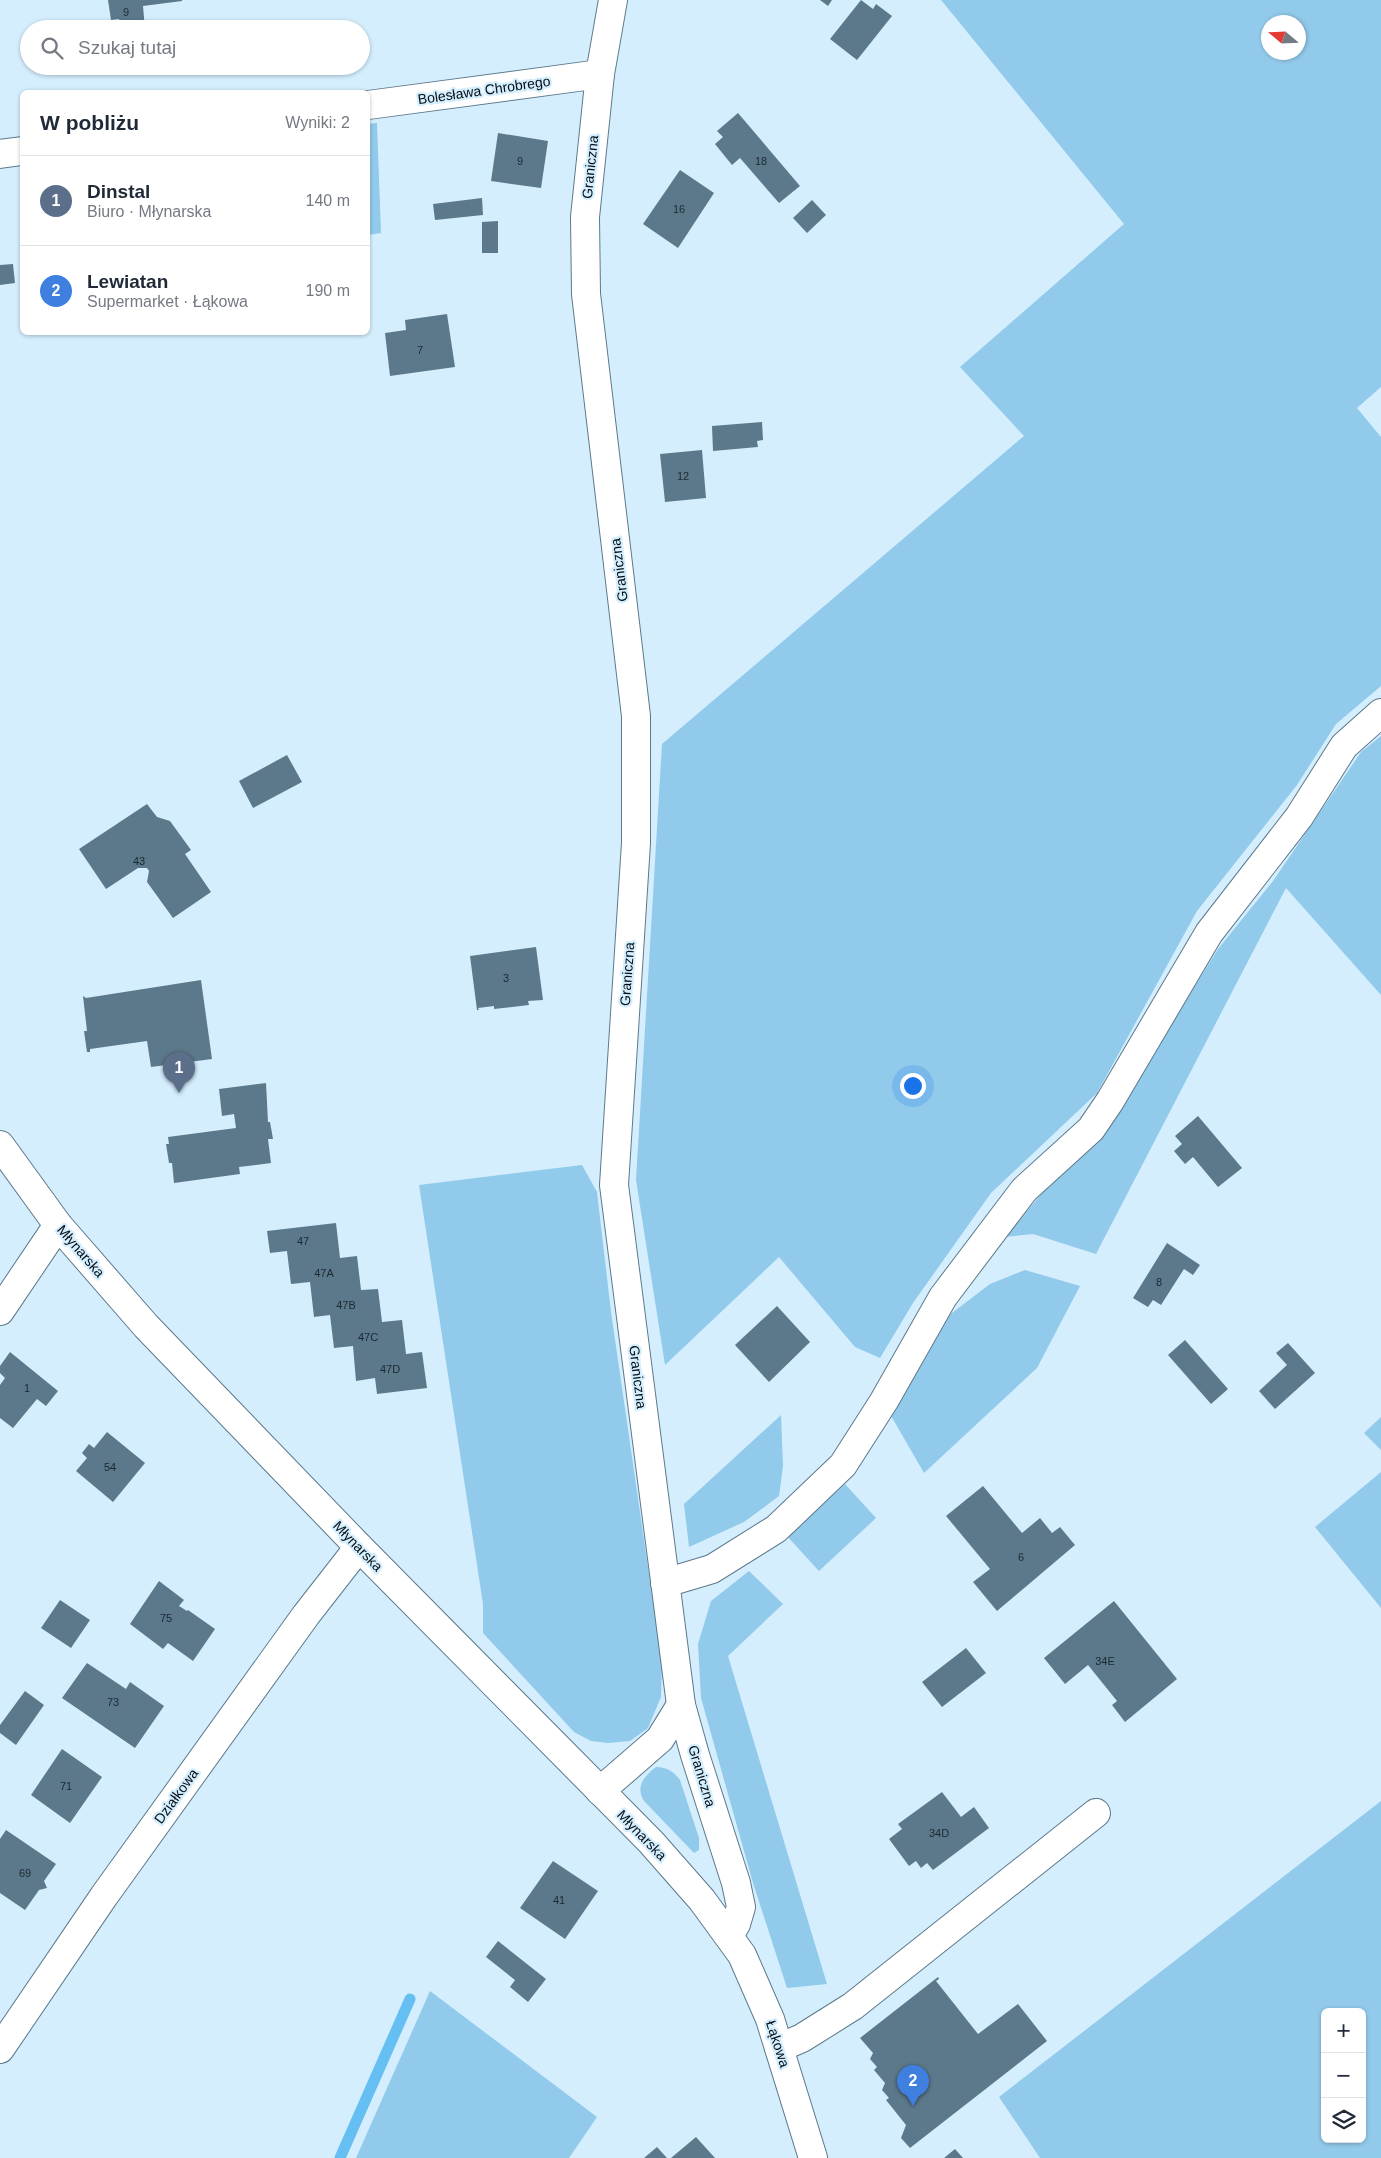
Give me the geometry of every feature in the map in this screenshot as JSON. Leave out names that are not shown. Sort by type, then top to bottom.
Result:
[{"type":"street","name":"Graniczna","points":[[613,0],[600,74],[585,217],[586,294],[636,716],[636,843],[614,1185],[682,1705],[694,1755],[736,1883],[742,1907],[729,1936]]},
{"type":"street","name":"Bolesława Chrobrego","points":[[370,105],[600,74]]},
{"type":"street","points":[[0,154],[20,151]]},
{"type":"street","points":[[665,1583],[712,1569],[776,1529],[843,1465],[884,1402],[943,1297],[1024,1190],[1091,1129],[1110,1101],[1209,933],[1299,817],[1344,746],[1381,713]]},
{"type":"street","name":"Młynarska","points":[[0,1145],[58,1225],[146,1326],[359,1547],[657,1849],[702,1900],[729,1936]]},
{"type":"street","points":[[0,1311],[58,1225]]},
{"type":"street","name":"Działkowa","points":[[0,2049],[115,1880],[300,1623],[359,1547]]},
{"type":"street","points":[[600,1791],[660,1739],[682,1705]]},
{"type":"street","points":[[779,2048],[802,2038],[853,2006],[1096,1813]]},
{"type":"street","name":"Łąkowa","points":[[729,1936],[742,1954],[770,2019],[813,2158]]},
{"type":"shaded area","points":[[941,0],[1381,0],[1381,387],[1357,408],[1381,437],[1381,686],[1336,724],[1297,785],[1197,911],[1097,1093],[991,1193],[913,1303],[880,1358],[855,1347],[779,1257],[665,1365],[636,1180],[662,744],[1024,436],[960,367],[1124,224]]},
{"type":"shaded area","points":[[377,123],[381,233],[370,235],[370,124]]},
{"type":"shaded area","points":[[1381,736],[1381,995],[1286,888],[1096,1254],[1033,1234],[1005,1237],[1043,1192],[1096,1144],[1218,949],[1273,881],[1361,752]]},
{"type":"shaded area","points":[[582,1165],[597,1192],[611,1312],[662,1664],[661,1697],[648,1728],[630,1741],[608,1743],[591,1741],[574,1732],[483,1633],[483,1604],[419,1185]]},
{"type":"shaded area","points":[[1025,1270],[1080,1286],[1037,1368],[924,1473],[890,1414],[944,1319],[990,1284]]},
{"type":"shaded area","points":[[781,1415],[783,1466],[779,1496],[744,1522],[689,1547],[684,1504]]},
{"type":"shaded area","points":[[1381,1417],[1381,1450],[1364,1433]]},
{"type":"shaded area","points":[[1381,1472],[1381,1608],[1315,1527]]},
{"type":"shaded area","points":[[845,1484],[876,1518],[819,1571],[786,1535]]},
{"type":"shaded area","points":[[749,1571],[783,1604],[728,1656],[827,1984],[787,1988],[753,1883],[701,1698],[698,1644],[711,1601]]},
{"type":"shaded area","points":[[656,1767],[670,1770],[680,1780],[699,1838],[699,1850],[694,1853],[641,1796],[642,1782]]},
{"type":"shaded area","points":[[1381,1801],[1381,2158],[1040,2158],[999,2097]]},
{"type":"shaded area","points":[[430,1991],[597,2117],[569,2158],[356,2158]]},
{"type":"building","points":[[108,0],[182,0],[143,6],[144,20],[111,20]]},
{"type":"building","points":[[820,0],[832,0],[828,6]]},
{"type":"building","points":[[861,0],[873,9],[876,4],[892,16],[857,60],[830,39]]},
{"type":"building","points":[[738,113],[800,186],[779,203],[740,158],[732,165],[715,144],[723,137],[717,131]]},
{"type":"building","points":[[498,133],[548,141],[541,188],[491,181]]},
{"type":"building","points":[[680,170],[714,193],[678,248],[643,224]]},
{"type":"building","points":[[482,198],[483,215],[435,220],[433,204]]},
{"type":"building","points":[[812,200],[826,215],[807,233],[793,218]]},
{"type":"building","points":[[498,221],[498,253],[482,253],[482,222]]},
{"type":"building","points":[[13,264],[15,283],[0,285],[0,265]]},
{"type":"building","points":[[447,314],[455,367],[390,376],[385,333],[406,330],[405,320]]},
{"type":"building","points":[[762,422],[763,440],[757,441],[758,447],[713,451],[712,426]]},
{"type":"building","points":[[702,450],[706,498],[665,502],[660,454]]},
{"type":"building","points":[[287,755],[302,782],[253,808],[239,781]]},
{"type":"building","points":[[147,804],[157,817],[170,821],[191,850],[185,854],[211,892],[173,918],[147,882],[149,871],[147,868],[138,868],[106,889],[79,849]]},
{"type":"building","points":[[536,947],[543,1000],[528,1001],[529,1005],[494,1009],[494,1006],[478,1008],[479,1010],[477,1010],[470,956]]},
{"type":"building","points":[[201,980],[212,1059],[151,1067],[147,1041],[90,1049],[90,1052],[87,1052],[83,996],[86,998]]},
{"type":"building","points":[[266,1083],[268,1122],[270,1122],[273,1139],[268,1139],[271,1163],[239,1167],[240,1174],[174,1183],[172,1163],[169,1163],[166,1144],[169,1144],[168,1137],[236,1128],[234,1114],[222,1116],[219,1089]]},
{"type":"building","points":[[1198,1116],[1242,1168],[1218,1187],[1193,1157],[1185,1164],[1174,1151],[1182,1144],[1175,1136]]},
{"type":"building","points":[[336,1223],[340,1258],[357,1256],[361,1290],[378,1289],[382,1322],[402,1320],[406,1354],[422,1352],[427,1388],[377,1394],[375,1378],[356,1381],[353,1346],[334,1348],[330,1315],[314,1317],[310,1282],[291,1284],[287,1251],[270,1253],[267,1231]]},
{"type":"building","points":[[1167,1243],[1200,1265],[1193,1275],[1184,1269],[1161,1305],[1153,1300],[1148,1307],[1133,1298]]},
{"type":"building","points":[[777,1306],[810,1342],[769,1382],[735,1345]]},
{"type":"building","points":[[1185,1340],[1228,1389],[1211,1404],[1168,1355]]},
{"type":"building","points":[[1288,1343],[1315,1373],[1275,1409],[1259,1391],[1287,1365],[1276,1353]]},
{"type":"building","points":[[10,1352],[58,1391],[46,1406],[37,1399],[13,1428],[0,1418],[0,1385],[5,1378],[0,1373],[0,1366]]},
{"type":"building","points":[[107,1432],[145,1463],[113,1502],[76,1471],[87,1458],[82,1453],[89,1444],[94,1448]]},
{"type":"building","points":[[983,1486],[1022,1533],[1040,1518],[1052,1533],[1060,1527],[1075,1545],[997,1611],[973,1582],[990,1569],[946,1516]]},
{"type":"building","points":[[159,1581],[184,1600],[179,1606],[215,1629],[193,1661],[168,1643],[163,1649],[130,1624]]},
{"type":"building","points":[[60,1600],[90,1620],[71,1648],[41,1628]]},
{"type":"building","points":[[1114,1601],[1177,1679],[1125,1722],[1112,1705],[1117,1701],[1088,1665],[1065,1684],[1044,1658]]},
{"type":"building","points":[[966,1648],[986,1673],[942,1707],[922,1682]]},
{"type":"building","points":[[87,1663],[126,1689],[130,1682],[164,1706],[135,1748],[62,1698]]},
{"type":"building","points":[[25,1691],[44,1705],[16,1745],[0,1733],[0,1725]]},
{"type":"building","points":[[62,1749],[102,1777],[70,1823],[31,1795]]},
{"type":"building","points":[[942,1792],[961,1817],[974,1807],[989,1828],[933,1870],[927,1863],[921,1868],[916,1861],[909,1866],[889,1839],[902,1829],[898,1824]]},
{"type":"building","points":[[6,1830],[56,1864],[44,1881],[47,1888],[39,1890],[25,1910],[0,1893],[0,1839]]},
{"type":"building","points":[[553,1861],[598,1891],[565,1939],[520,1908]]},
{"type":"building","points":[[498,1941],[546,1979],[528,2002],[510,1987],[515,1980],[486,1957]]},
{"type":"building","points":[[938,1977],[939,1979],[936,1981],[978,2034],[1018,2004],[1047,2041],[910,2148],[901,2138],[906,2125],[886,2100],[889,2098],[882,2090],[885,2083],[874,2070],[877,2067],[870,2059],[873,2053],[860,2038]]},
{"type":"building","points":[[696,2137],[715,2158],[671,2158]]},
{"type":"building","points":[[657,2147],[667,2158],[644,2158]]},
{"type":"building","points":[[955,2149],[963,2158],[944,2158]]},
{"type":"waterway","points":[[340,2158],[410,1999]]},
{"type":"place","name":"Dinstal","points":[[179,1093]]},
{"type":"place","name":"Lewiatan","points":[[913,2106]]}]
